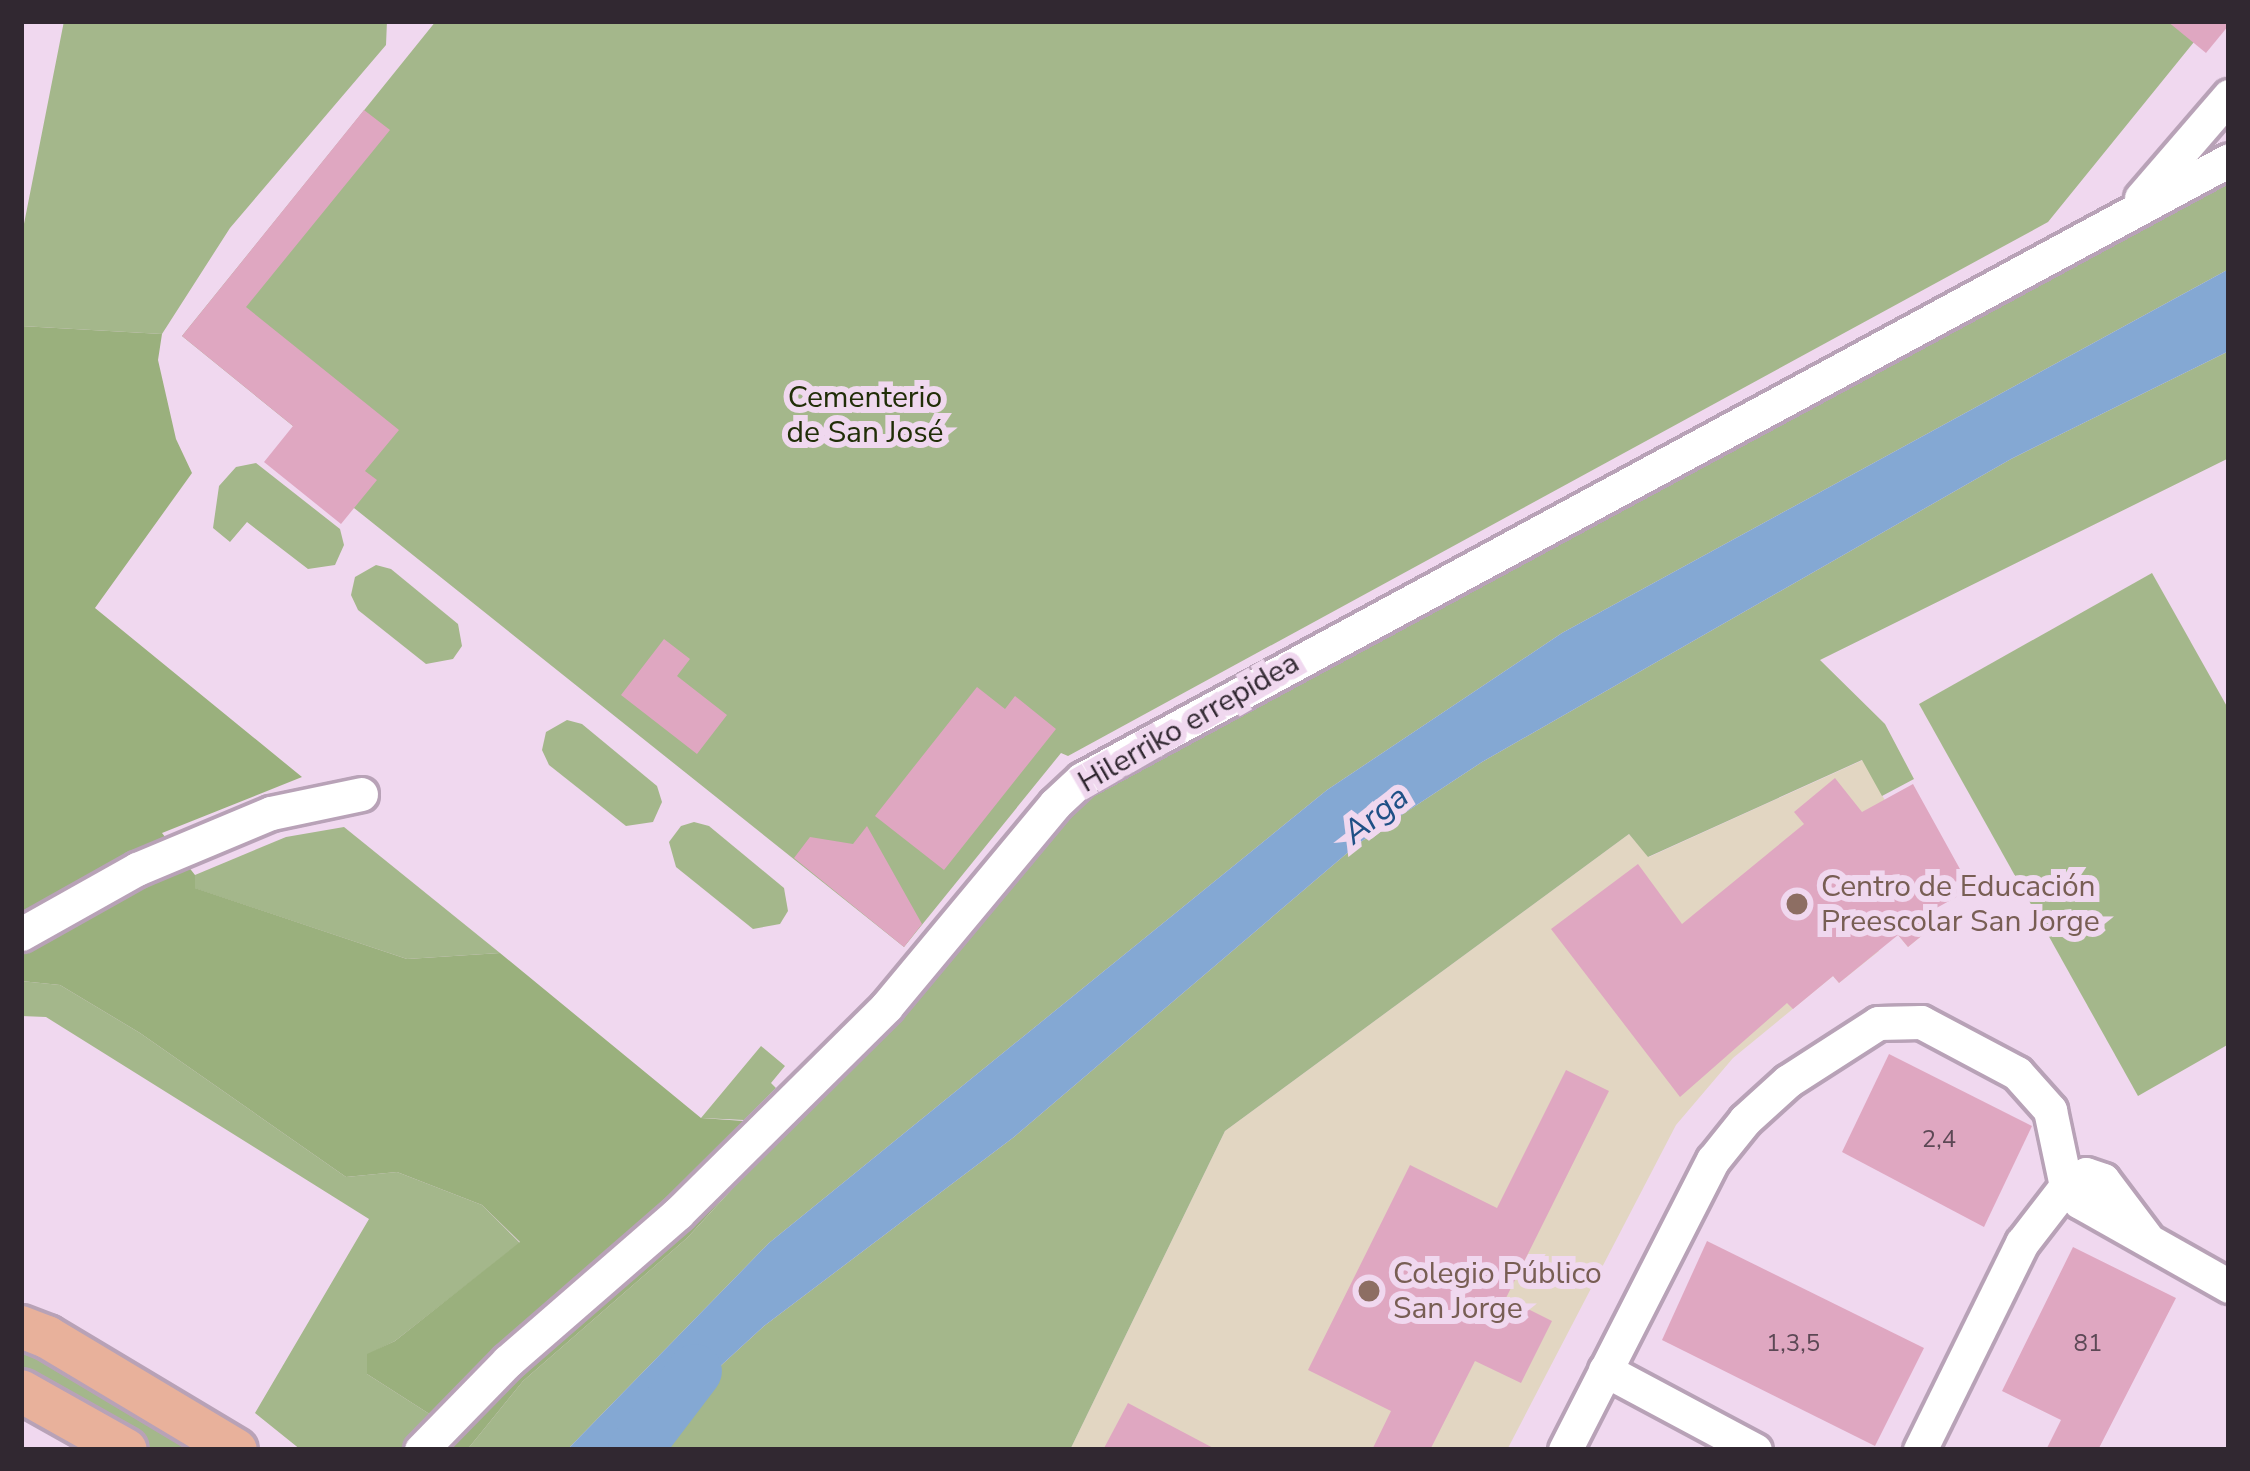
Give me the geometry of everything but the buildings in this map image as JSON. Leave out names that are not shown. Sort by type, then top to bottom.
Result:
[{"type":"main road","points":[[30,1327],[236,1450]]},
{"type":"main road","points":[[21,1391],[126,1450]]},
{"type":"street","name":"Hilerriko errepidea","points":[[2124,218],[2229,96]]},
{"type":"street","name":"Hilerriko errepidea","points":[[422,1450],[508,1361],[678,1213],[886,1006],[1054,804],[1082,779],[2229,160]]},
{"type":"street","points":[[21,934],[137,869],[271,813],[361,794]]},
{"type":"street","points":[[1565,1450],[1724,1147],[1807,1065],[1878,1023],[1921,1022],[2026,1081],[2055,1125],[2066,1186]]},
{"type":"street","points":[[1920,1450],[2022,1243],[2066,1186],[2086,1174],[2103,1180],[2146,1237],[2229,1286]]},
{"type":"street","points":[[1605,1370],[1755,1450]]},
{"type":"shaded area","name":"Colegio Público San Jorge","points":[[1863,760],[1888,806],[1889,879],[1930,929],[1908,947],[1894,930],[1874,945],[1879,951],[1839,983],[1833,976],[1733,1058],[1676,1125],[1507,1450],[1070,1450],[1225,1131],[1629,834],[1649,857]]},
{"type":"green space","points":[[64,21],[387,21],[386,45],[230,228],[162,334],[21,326],[21,239]]},
{"type":"green space","name":"Cementerio de San José","points":[[436,21],[2211,21],[2048,222],[1068,756],[1061,753],[904,947],[354,508],[293,426],[182,336]]},
{"type":"green space","points":[[2229,174],[2229,269],[1562,633],[1327,790],[769,1243],[567,1450],[467,1450],[523,1381],[687,1238],[839,1073],[910,1006],[1081,795],[1507,560],[2036,287]]},
{"type":"green space","points":[[21,326],[162,334],[158,360],[176,439],[192,473],[95,608],[302,777],[162,833],[195,875],[195,888],[407,959],[500,953],[701,1118],[744,1121],[764,1154],[687,1238],[523,1381],[467,1450],[403,1450],[431,1415],[367,1374],[367,1354],[395,1341],[520,1242],[482,1205],[397,1172],[346,1177],[140,1033],[60,985],[21,981]]},
{"type":"green space","points":[[2229,351],[2229,458],[1820,660],[1885,724],[1914,779],[1882,796],[1862,760],[1648,857],[1629,834],[1225,1131],[1070,1450],[629,1450],[764,1326],[1014,1137],[1359,843],[1482,762],[2011,459]]},
{"type":"green space","points":[[256,463],[340,529],[344,545],[335,565],[308,569],[247,522],[230,542],[213,528],[219,486],[236,467]]},
{"type":"green space","points":[[376,565],[391,569],[458,624],[462,646],[453,659],[426,664],[358,610],[351,595],[355,577]]},
{"type":"green space","points":[[2152,573],[2229,710],[2229,1044],[2138,1096],[1919,704]]},
{"type":"green space","points":[[567,720],[582,724],[657,786],[662,802],[653,822],[626,826],[549,765],[542,750],[546,732]]},
{"type":"green space","points":[[694,822],[709,826],[784,888],[788,911],[780,924],[753,929],[676,867],[669,842],[681,826]]},
{"type":"green space","points":[[344,827],[500,953],[407,959],[194,888],[195,875],[286,837]]},
{"type":"green space","points":[[21,981],[60,985],[140,1033],[346,1177],[397,1172],[482,1205],[520,1243],[395,1341],[367,1355],[367,1374],[431,1415],[403,1450],[301,1450],[255,1413],[369,1219],[46,1017],[21,1016]]},
{"type":"green space","points":[[761,1046],[785,1066],[771,1083],[776,1088],[744,1120],[701,1118]]},
{"type":"green space","points":[[21,1350],[201,1450],[154,1450],[21,1374]]},
{"type":"water","points":[[2229,269],[2229,351],[2011,459],[1482,762],[1359,843],[1014,1137],[764,1326],[629,1450],[567,1450],[769,1243],[1327,790],[1562,633]]},
{"type":"waterway","name":"Arga","points":[[635,1450],[695,1371]]},
{"type":"place","name":"Centro de Educación Preescolar San Jorge","points":[[1797,904]]},
{"type":"place","name":"Colegio Público San Jorge","points":[[1369,1291]]}]
